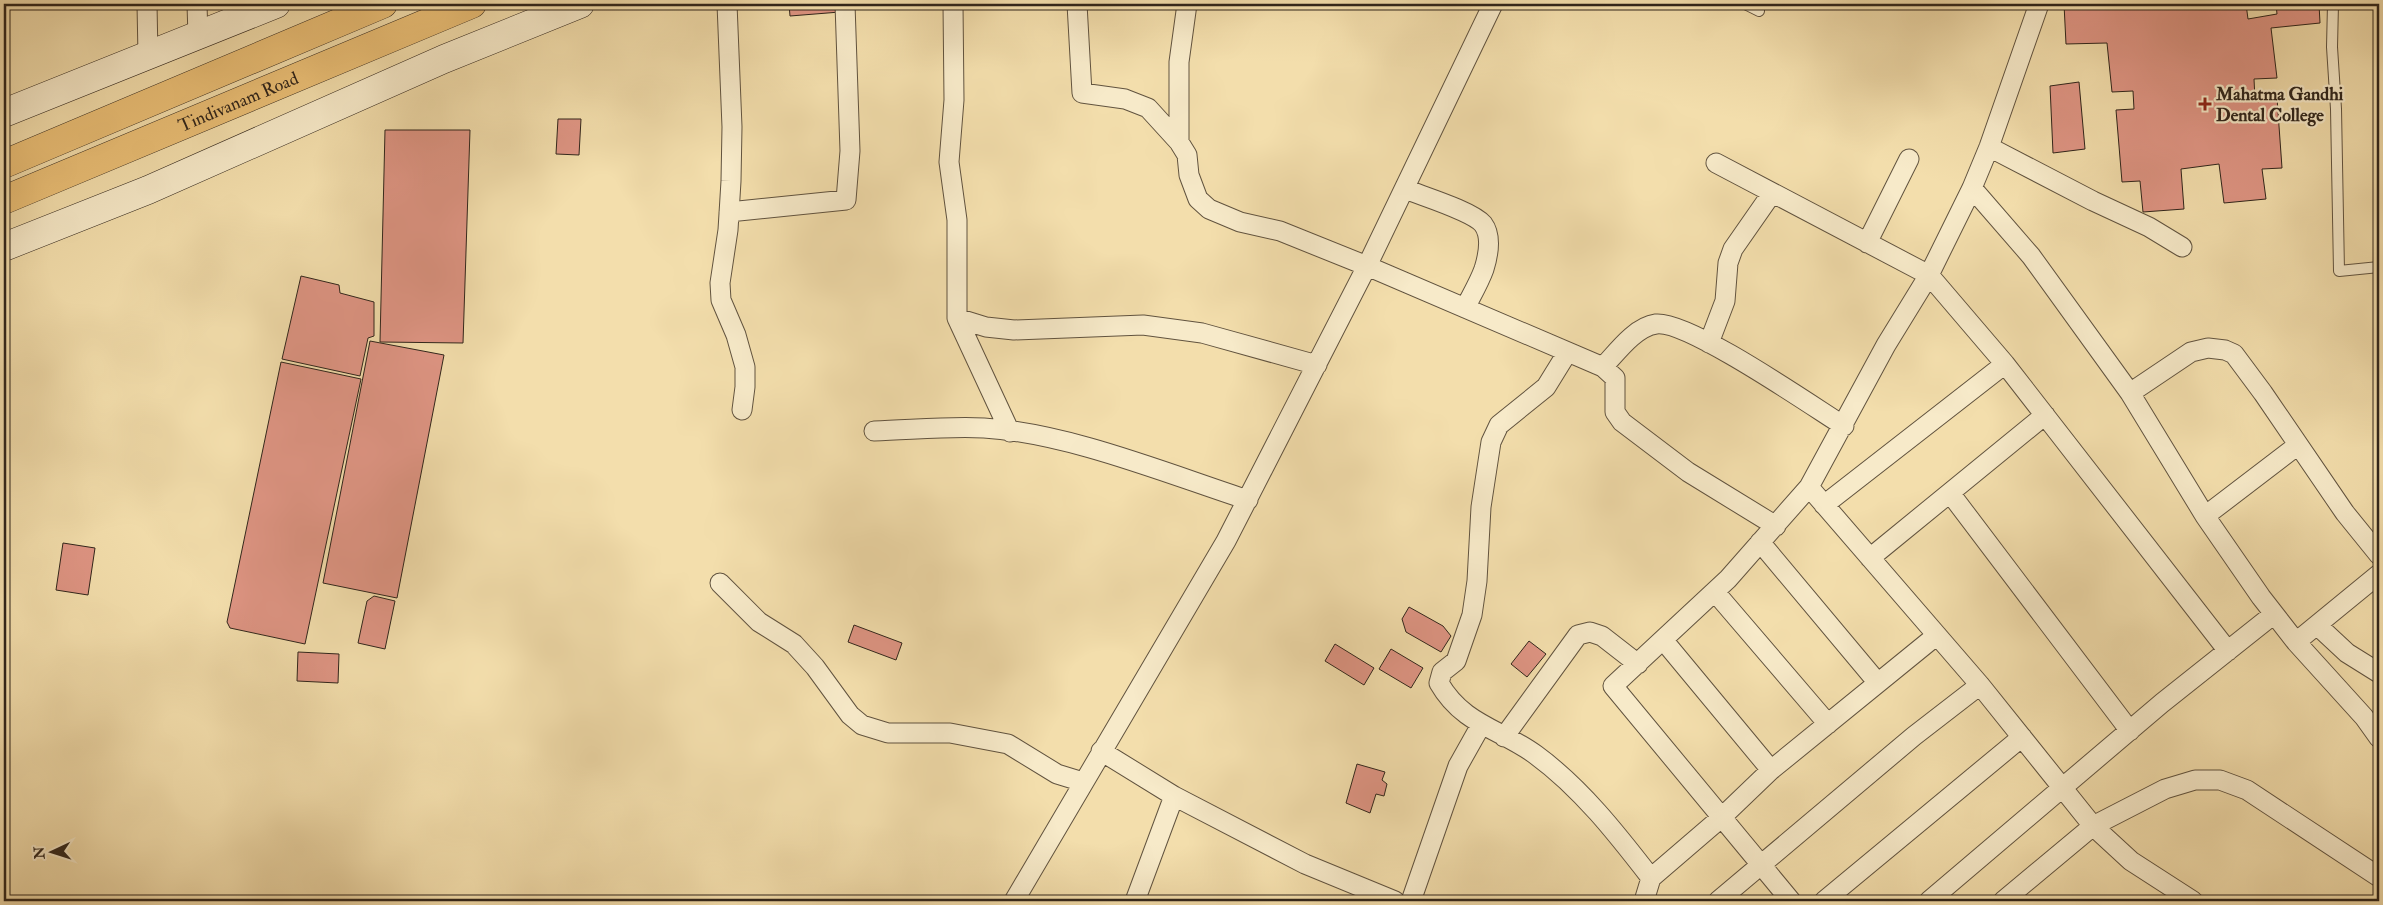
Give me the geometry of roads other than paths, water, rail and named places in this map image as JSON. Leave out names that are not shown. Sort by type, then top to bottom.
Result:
[{"type":"highway","points":[[4,164],[383,4]]},
{"type":"highway","name":"Tindivanam Road","points":[[4,200],[472,4]]},
{"type":"street","points":[[147,4],[148,56]]},
{"type":"street","points":[[197,4],[198,37]]},
{"type":"street","points":[[4,113],[198,37],[276,4]]},
{"type":"street","points":[[4,247],[148,190],[444,59],[580,4]]},
{"type":"street","points":[[727,4],[732,127],[729,212],[720,283],[722,300],[736,335],[745,367],[742,410]]},
{"type":"street","points":[[729,212],[846,200],[850,151],[845,4]]},
{"type":"street","points":[[953,4],[954,100],[948,162],[958,220],[957,318],[1010,432]]},
{"type":"street","points":[[1077,4],[1082,92],[1125,100],[1148,108],[1179,142],[1186,155],[1189,175],[1198,199],[1209,209],[1240,222],[1280,231],[1367,266],[1603,367],[1610,371],[1615,378],[1616,412],[1622,422],[1688,472],[1776,526]]},
{"type":"street","points":[[1179,142],[1179,62],[1187,4]]},
{"type":"street","points":[[1014,901],[1226,541],[1248,500],[1367,266],[1493,4]]},
{"type":"street","points":[[1791,901],[1759,866],[1722,817],[1613,686],[1715,592],[1809,487],[1844,426],[1886,345],[1929,275],[1972,188],[1989,147],[2039,4]]},
{"type":"street","points":[[1989,147],[2093,201],[2149,227],[2182,248]]},
{"type":"street","points":[[1867,243],[1909,159]]},
{"type":"street","points":[[1716,163],[1929,275],[2005,364],[2228,651]]},
{"type":"street","points":[[1972,188],[2031,256],[2130,393],[2205,516],[2274,614],[2296,642],[2364,717],[2379,738]]},
{"type":"street","points":[[1405,189],[1472,216],[1483,225],[1487,235],[1489,250],[1484,270],[1465,308]]},
{"type":"street","points":[[1709,343],[1725,301],[1728,263],[1733,249],[1772,193]]},
{"type":"street","points":[[957,318],[986,327],[1014,330],[1143,325],[1202,334],[1317,365]]},
{"type":"street","points":[[1603,367],[1634,336],[1656,324],[1679,328],[1709,343],[1844,426]]},
{"type":"street","points":[[2130,393],[2191,352],[2208,348],[2225,350],[2241,361],[2344,512],[2379,555]]},
{"type":"street","points":[[1567,353],[1546,387],[1499,425],[1491,442],[1481,507],[1477,581],[1472,614],[1456,661],[1442,672],[1439,683],[1445,694],[1458,707],[1482,725],[1535,754],[1566,780],[1623,842],[1650,878]]},
{"type":"street","points":[[1824,505],[2005,364]]},
{"type":"street","points":[[1870,558],[2045,415]]},
{"type":"street","points":[[874,432],[985,428],[1045,437],[1100,452],[1248,500]]},
{"type":"street","points":[[2205,516],[2298,445]]},
{"type":"street","points":[[1809,487],[1980,685],[2093,826],[2131,861],[2193,901]]},
{"type":"street","points":[[1950,493],[2130,731]]},
{"type":"street","points":[[1760,542],[1878,683]]},
{"type":"street","points":[[2296,642],[2318,626],[2379,574]]},
{"type":"street","points":[[720,583],[759,622],[794,644],[815,667],[850,715],[862,725],[888,733],[950,733],[1008,744],[1057,774],[1083,782]]},
{"type":"street","points":[[1715,592],[1828,724]]},
{"type":"street","points":[[1929,901],[2130,731],[2274,614]]},
{"type":"street","points":[[2318,626],[2347,653],[2379,673]]},
{"type":"street","points":[[1504,738],[1578,635],[1590,632],[1602,636],[1638,664]]},
{"type":"street","points":[[1644,901],[1650,878],[1722,817],[1771,770],[1937,635]]},
{"type":"street","points":[[1664,641],[1771,770]]},
{"type":"street","points":[[1718,901],[1914,736],[1980,685]]},
{"type":"street","points":[[1411,901],[1458,766],[1482,725]]},
{"type":"street","points":[[1824,901],[2022,737]]},
{"type":"street","points":[[1102,751],[1174,796],[1305,864],[1395,901]]},
{"type":"street","points":[[2003,901],[2093,826],[2165,789],[2195,780],[2220,780],[2247,790],[2379,877]]},
{"type":"street","points":[[1135,901],[1174,796]]},
{"type":"lane","points":[[1744,4],[1759,10]]},
{"type":"lane","points":[[2333,4],[2332,47],[2336,109],[2339,271],[2379,267]]},
{"type":"place","name":"Mahatma Gandhi Dental College","points":[[2205,104]]}]
